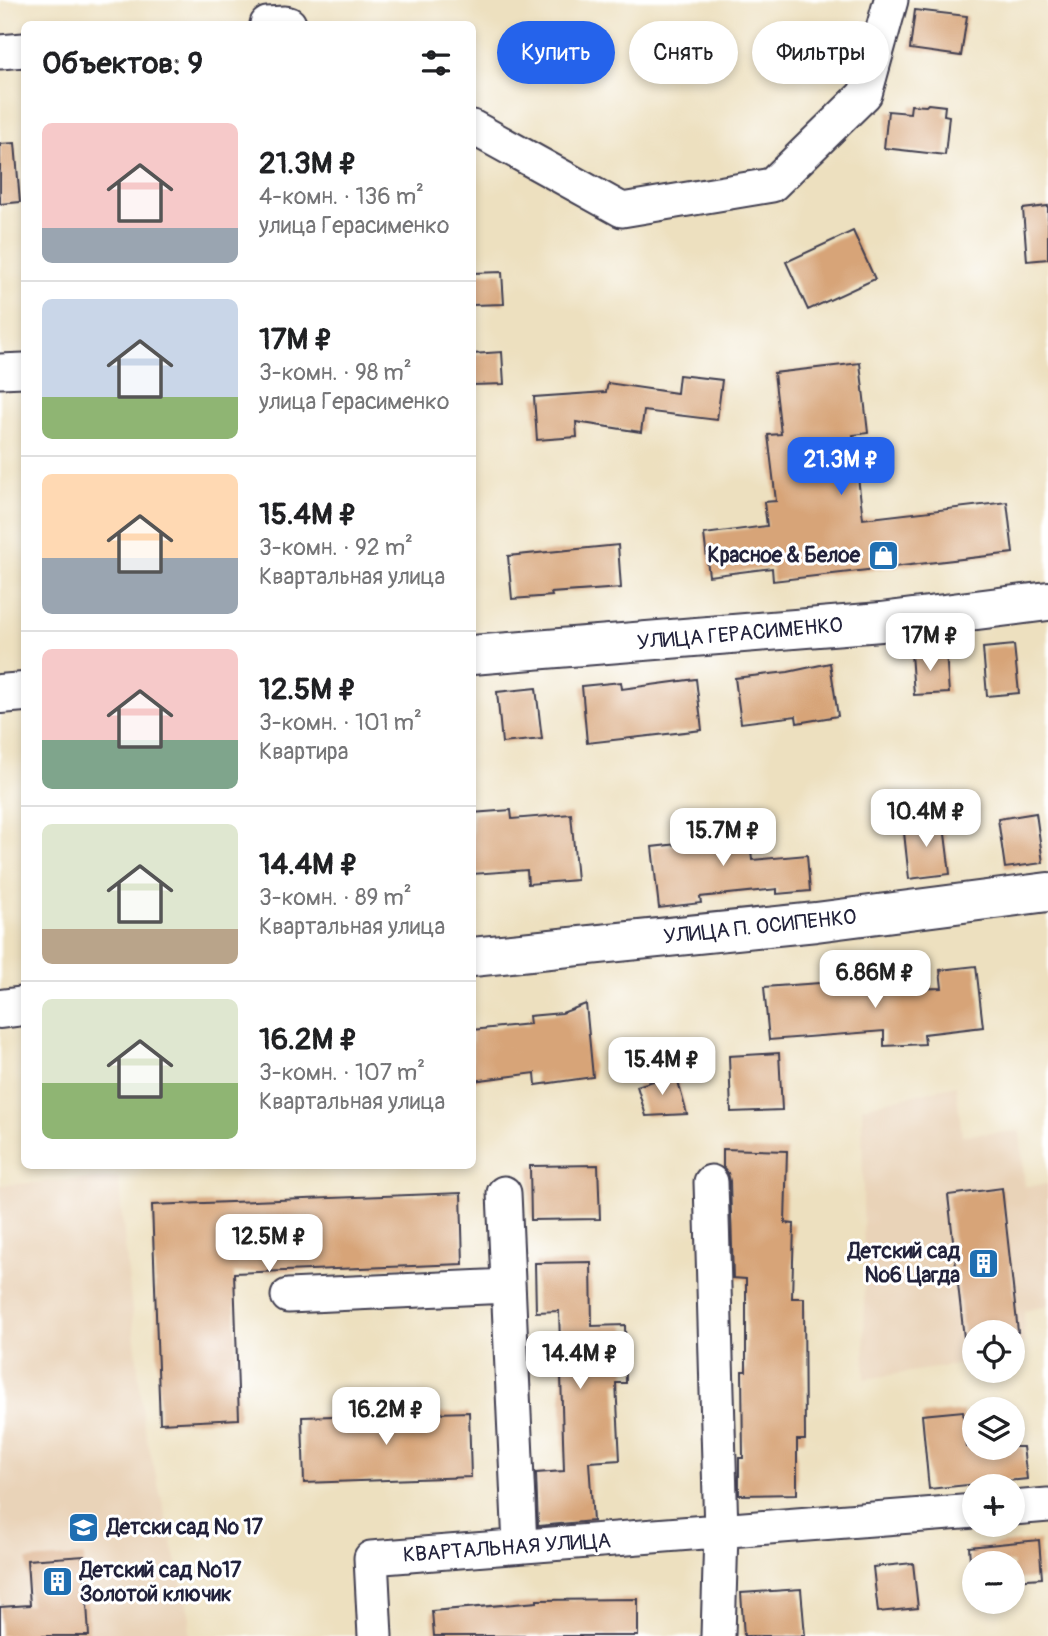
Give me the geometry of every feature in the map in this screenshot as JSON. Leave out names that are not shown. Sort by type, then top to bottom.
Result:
[{"type":"main road","name":"УЛИЦА ГЕРАСИМЕНКО","points":[[476,655],[881,622],[1048,601]]},
{"type":"main road","points":[[0,694],[21,692]]},
{"type":"main road","name":"УЛИЦА П. ОСИПЕНКО","points":[[476,957],[816,922],[1048,892]]},
{"type":"main road","points":[[0,1009],[21,1006]]},
{"type":"street","points":[[476,129],[622,210],[772,186],[864,94],[891,0]]},
{"type":"street","points":[[0,52],[21,50]]},
{"type":"street","points":[[0,372],[21,370]]},
{"type":"street","points":[[711,1182],[721,1532],[718,1636]]},
{"type":"street","points":[[504,1193],[520,1546]]},
{"type":"street","points":[[288,1296],[508,1286]]},
{"type":"street","points":[[1025,1507],[1048,1505]]},
{"type":"street","name":"КВАРТАЛЬНАЯ УЛИЦА","points":[[375,1636],[371,1558],[962,1512]]},
{"type":"shaded area","points":[[956,1085],[962,1135],[1020,1131],[1025,1186],[1048,1184],[1048,1306],[1024,1311],[1024,1320],[962,1320],[962,1364],[865,1379],[862,1107]]},
{"type":"shaded area","points":[[118,1177],[144,1426],[190,1617],[189,1636],[0,1636],[0,1185]]},
{"type":"building","points":[[915,10],[967,16],[961,56],[910,49]]},
{"type":"building","points":[[911,105],[945,106],[944,115],[949,116],[945,155],[884,148],[888,111],[910,113]]},
{"type":"building","points":[[15,143],[20,202],[0,204],[0,144]]},
{"type":"building","points":[[1048,206],[1048,259],[1027,261],[1023,209]]},
{"type":"building","points":[[853,231],[875,279],[808,310],[786,262]]},
{"type":"building","points":[[502,272],[504,304],[476,305],[476,273]]},
{"type":"building","points":[[502,352],[504,384],[476,385],[476,354]]},
{"type":"building","points":[[860,363],[868,433],[853,435],[863,519],[1007,502],[1013,553],[773,581],[772,568],[709,576],[704,534],[767,526],[764,502],[776,501],[768,435],[781,434],[774,373]]},
{"type":"building","points":[[679,375],[722,380],[717,420],[644,411],[641,432],[576,422],[577,437],[537,440],[534,397],[606,392],[608,383],[677,393]]},
{"type":"building","points":[[618,545],[621,588],[512,599],[508,556]]},
{"type":"building","points":[[1014,645],[1019,693],[987,696],[983,648]]},
{"type":"building","points":[[946,651],[949,693],[914,695],[911,653]]},
{"type":"building","points":[[830,663],[838,716],[797,723],[796,716],[741,723],[735,678],[788,672]]},
{"type":"building","points":[[696,679],[702,730],[587,743],[582,686],[621,682],[622,689]]},
{"type":"building","points":[[536,688],[542,739],[502,743],[497,692]]},
{"type":"building","points":[[511,810],[512,819],[571,814],[577,880],[528,884],[527,870],[476,874],[476,813]]},
{"type":"building","points":[[1036,813],[1043,863],[1005,868],[998,819]]},
{"type":"building","points":[[943,818],[950,874],[909,879],[903,823]]},
{"type":"building","points":[[748,820],[752,860],[807,855],[810,891],[777,894],[777,889],[700,897],[701,903],[659,908],[652,847],[704,841],[702,825]]},
{"type":"building","points":[[976,966],[983,1027],[924,1034],[925,1044],[884,1046],[884,1031],[769,1040],[764,987],[848,981],[848,991],[942,988],[940,970]]},
{"type":"building","points":[[586,1004],[593,1077],[536,1085],[535,1073],[476,1080],[476,1030],[530,1024],[529,1016],[562,1013]]},
{"type":"building","points":[[779,1053],[782,1110],[731,1112],[729,1056]]},
{"type":"building","points":[[676,1074],[687,1114],[646,1116],[637,1086]]},
{"type":"building","points":[[723,1149],[787,1151],[785,1223],[794,1224],[792,1298],[804,1298],[805,1440],[797,1440],[797,1494],[739,1495],[739,1458],[743,1458],[742,1371],[746,1371],[746,1279],[733,1278],[730,1181],[723,1167]]},
{"type":"building","points":[[598,1165],[600,1219],[531,1220],[530,1166]]},
{"type":"building","name":"Детский сад №6 Цагда","points":[[1002,1188],[1017,1320],[962,1320],[948,1195]]},
{"type":"building","points":[[461,1193],[463,1264],[234,1273],[239,1419],[160,1423],[152,1205]]},
{"type":"building","points":[[591,1262],[592,1326],[625,1325],[626,1383],[616,1383],[620,1460],[589,1462],[593,1521],[538,1526],[536,1473],[564,1471],[559,1311],[536,1312],[535,1263]]},
{"type":"building","points":[[962,1411],[962,1460],[1025,1460],[1027,1479],[1025,1474],[962,1474],[962,1486],[929,1489],[922,1415]]},
{"type":"building","points":[[469,1412],[471,1477],[304,1483],[302,1417]]},
{"type":"building","points":[[1039,1540],[1042,1578],[1025,1579],[1025,1551],[969,1551],[969,1547]]},
{"type":"building","name":"Детский сад №17 Золотой ключик","points":[[84,1556],[89,1636],[0,1636],[0,1607],[30,1605],[27,1560]]},
{"type":"building","points":[[913,1563],[918,1608],[878,1612],[873,1567]]},
{"type":"building","points":[[801,1589],[805,1636],[744,1636],[741,1593]]},
{"type":"building","points":[[638,1599],[638,1636],[434,1636],[432,1611],[537,1600]]},
{"type":"place","name":"Красное & Белое","points":[[883,555]]},
{"type":"place","name":"Детский сад №6 Цагда","points":[[983,1263]]},
{"type":"place","name":"Детски сад № 17","points":[[84,1527]]},
{"type":"place","name":"Детский сад №17 Золотой ключик","points":[[57,1582]]}]
